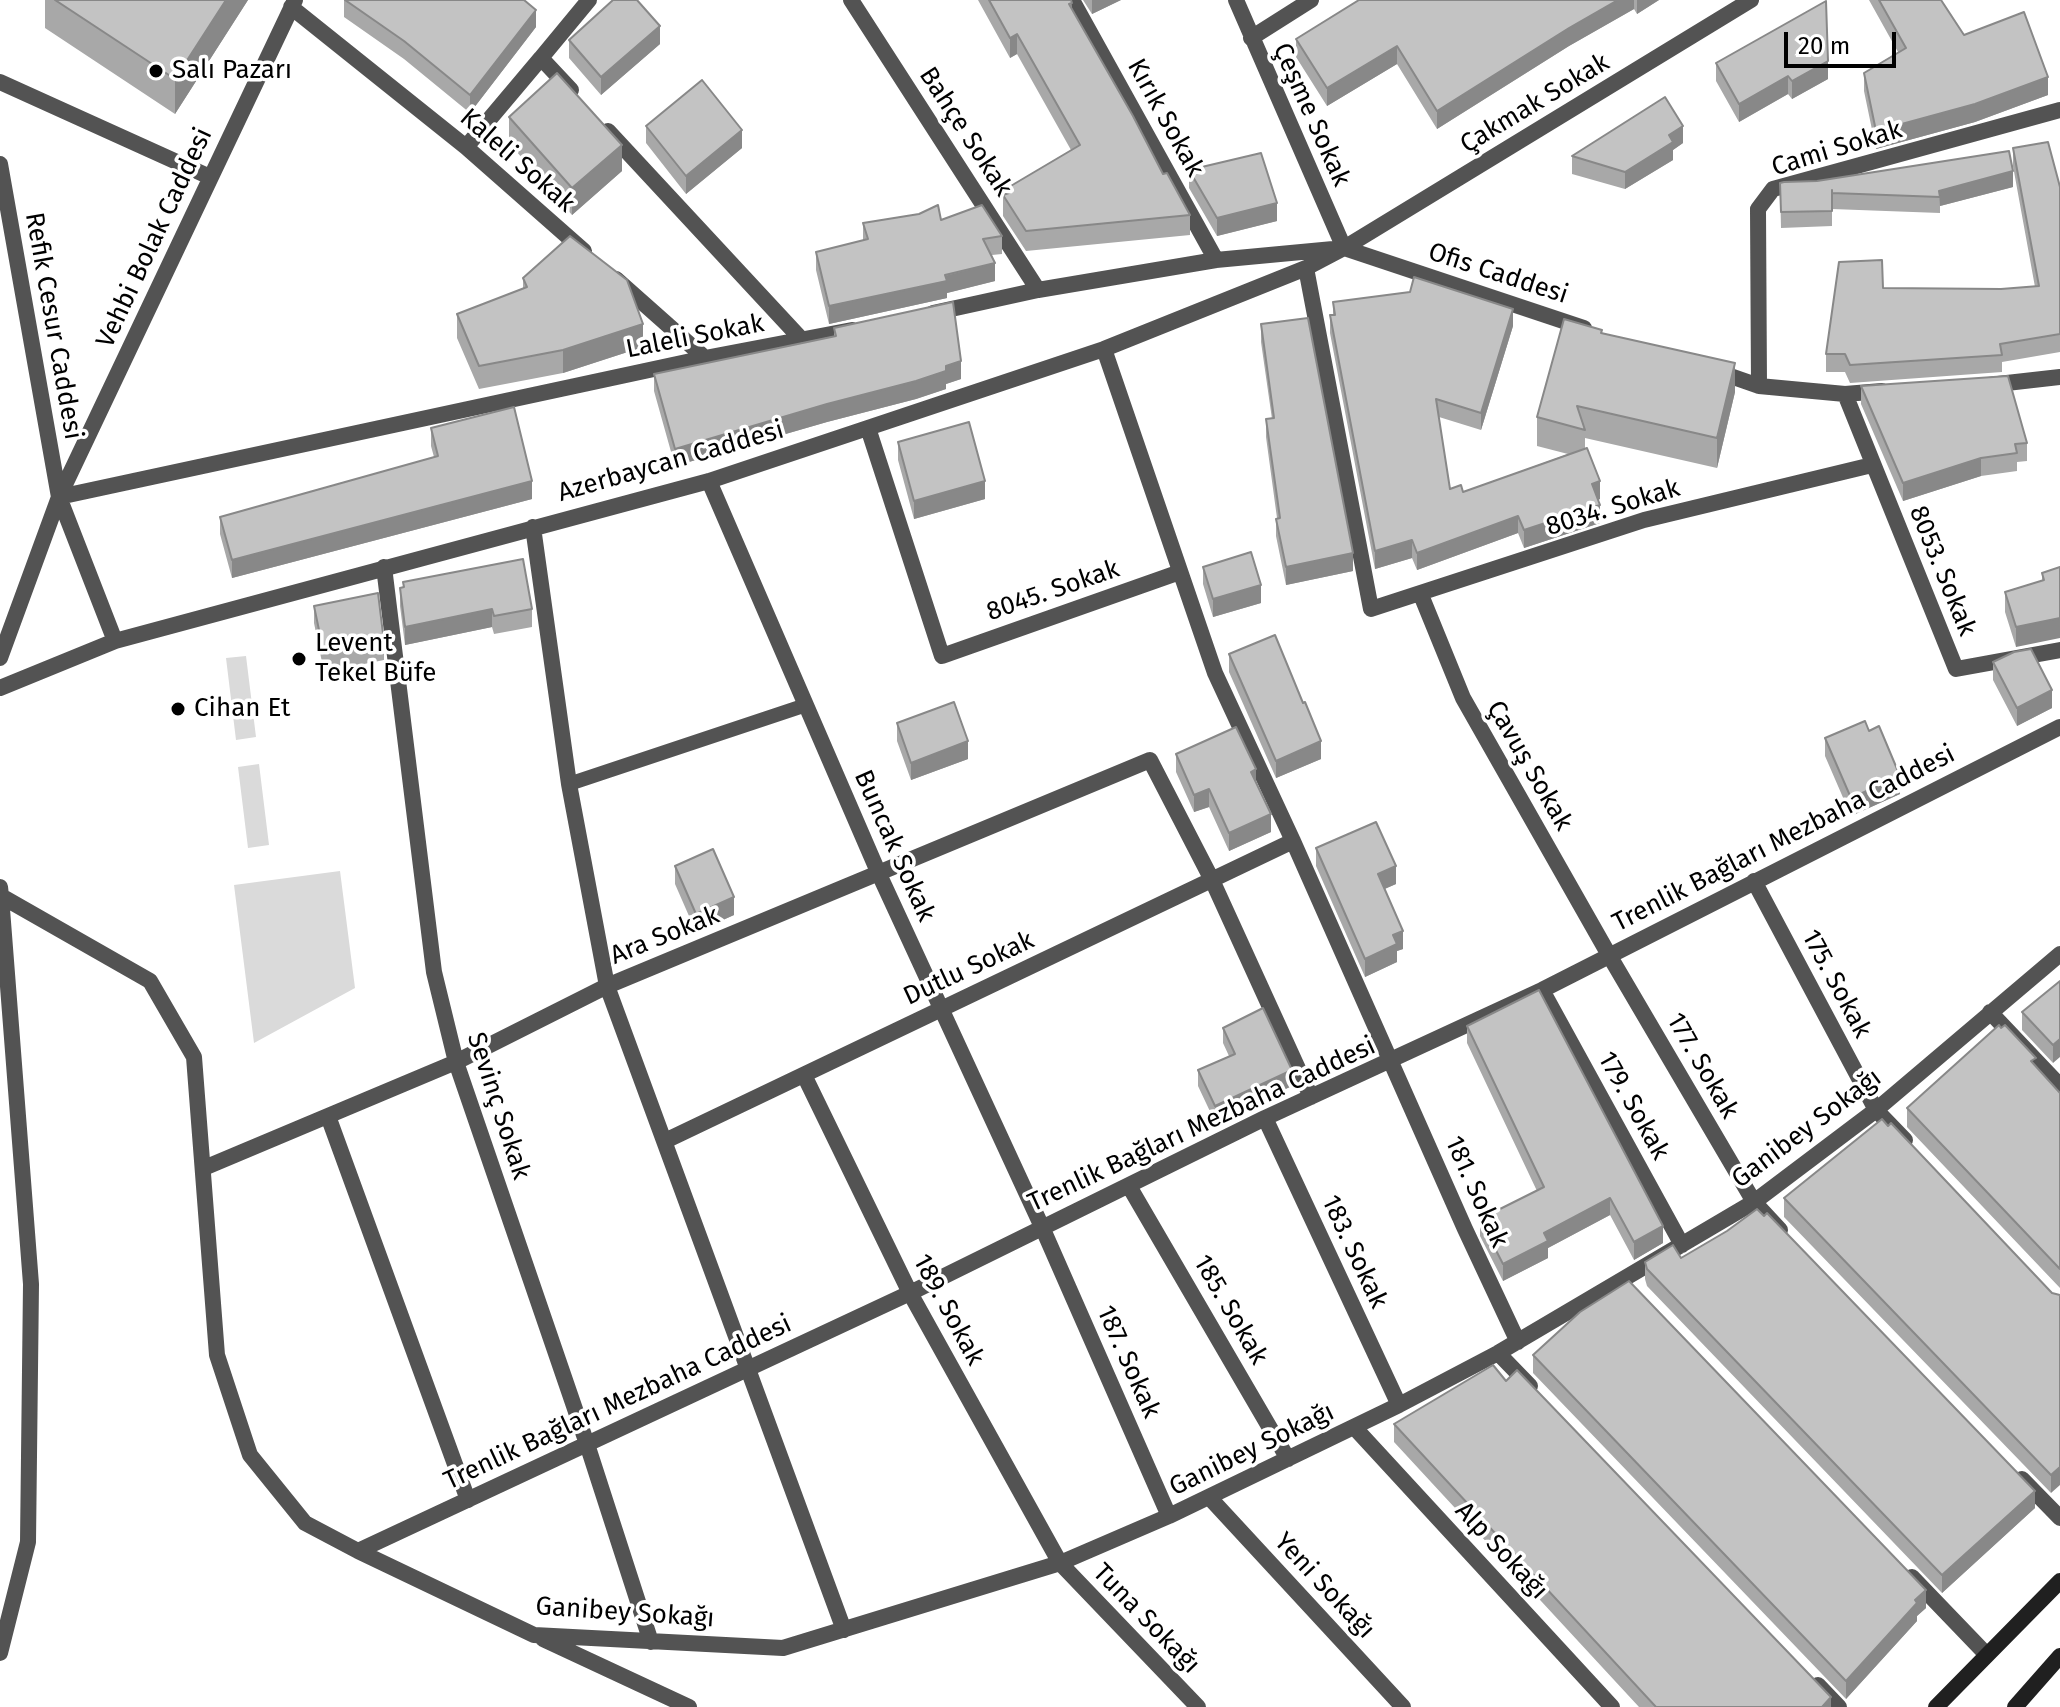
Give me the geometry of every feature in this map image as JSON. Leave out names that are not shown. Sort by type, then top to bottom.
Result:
[{"type":"main road","points":[[1936,1707],[2060,1581]]},
{"type":"main road","points":[[2015,1707],[2060,1656]]},
{"type":"street","points":[[466,147],[589,0]]},
{"type":"street","name":"Bahçe Sokak","points":[[851,0],[1038,290]]},
{"type":"street","name":"Kırık Sokak","points":[[1072,0],[1216,260]]},
{"type":"street","name":"Çeşme Sokak","points":[[1236,0],[1344,248]]},
{"type":"street","points":[[1251,38],[1311,0]]},
{"type":"street","name":"Çakmak Sokak","points":[[1344,248],[1751,0]]},
{"type":"street","name":"Kaleli Sokak","points":[[293,3],[466,147],[705,358]]},
{"type":"street","name":"Vehbi Bolak Caddesi","points":[[0,658],[59,497],[293,3]]},
{"type":"street","points":[[541,58],[803,341]]},
{"type":"street","points":[[0,82],[210,177]]},
{"type":"street","name":"Cami Sokak","points":[[1759,386],[1758,209],[1773,189],[2060,110]]},
{"type":"street","name":"Refik Cesur Caddesi","points":[[0,164],[59,497],[115,641]]},
{"type":"street","points":[[921,316],[1038,290],[1216,260],[1344,248]]},
{"type":"street","name":"Azerbaycan Caddesi","points":[[0,688],[115,641],[709,481],[1104,349],[1306,268],[1344,248]]},
{"type":"street","name":"Ofis Caddesi","points":[[1344,248],[1596,332]]},
{"type":"street","name":"8034. Sokak","points":[[1306,268],[1371,609],[1644,520],[1872,465]]},
{"type":"street","name":"Laleli Sokak","points":[[59,497],[705,358],[862,328]]},
{"type":"street","name":"181. Sokak","points":[[1104,349],[1215,673],[1518,1342]]},
{"type":"street","points":[[1700,366],[1759,386],[1845,394],[1904,390]]},
{"type":"street","points":[[1979,385],[2060,377]]},
{"type":"street","name":"8053. Sokak","points":[[1845,394],[1956,669],[2060,650]]},
{"type":"street","name":"8045. Sokak","points":[[868,428],[942,656],[1180,572]]},
{"type":"street","name":"Buncak Sokak","points":[[709,481],[879,874],[1042,1227]]},
{"type":"street","points":[[533,527],[569,784],[607,986],[844,1630]]},
{"type":"street","name":"Sevinç Sokak","points":[[384,567],[434,972],[456,1062],[587,1444],[651,1642]]},
{"type":"street","name":"Çavuş Sokak","points":[[1421,595],[1463,698],[1609,955]]},
{"type":"street","name":"Trenlik Bağları Mezbaha Caddesi","points":[[358,1551],[910,1293],[1265,1118],[1542,990],[2060,727]]},
{"type":"street","name":"Ara Sokak","points":[[204,1168],[456,1062],[607,986],[1150,760],[1212,880]]},
{"type":"street","name":"Dutlu Sokak","points":[[665,1141],[1293,841]]},
{"type":"street","points":[[1212,880],[1311,1097]]},
{"type":"street","name":"175. Sokak","points":[[1754,881],[1876,1110],[1919,1155]]},
{"type":"street","points":[[0,1653],[28,1542],[31,1284],[1,891]]},
{"type":"street","name":"Ganibey Sokağı","points":[[1,891],[150,981],[194,1057],[217,1355],[250,1455],[305,1523],[534,1635],[783,1648],[1060,1563],[1169,1516],[1354,1427],[1631,1284],[1682,1245],[1754,1202],[1876,1110],[2060,954]]},
{"type":"street","name":"177. Sokak","points":[[1609,955],[1754,1202],[1797,1247]]},
{"type":"street","name":"179. Sokak","points":[[1542,990],[1682,1245]]},
{"type":"street","points":[[1990,1012],[2060,1086]]},
{"type":"street","name":"189. Sokak","points":[[804,1075],[910,1293],[1060,1563]]},
{"type":"street","points":[[328,1116],[468,1500]]},
{"type":"street","name":"183. Sokak","points":[[1265,1118],[1399,1405]]},
{"type":"street","name":"185. Sokak","points":[[1129,1186],[1288,1459]]},
{"type":"street","name":"187. Sokak","points":[[1042,1227],[1169,1516]]},
{"type":"street","points":[[1498,1353],[1542,1399]]},
{"type":"street","name":"Alp Sokağı","points":[[1354,1427],[1612,1707]]},
{"type":"street","points":[[2005,1462],[2060,1518]]},
{"type":"street","name":"Yeni Sokağı","points":[[1209,1497],[1403,1707]]},
{"type":"street","name":"Tuna Sokağı","points":[[1060,1563],[1198,1707]]},
{"type":"street","points":[[1898,1563],[1986,1654]]},
{"type":"street","points":[[534,1635],[689,1707]]},
{"type":"street","points":[[1806,1673],[1839,1707]]},
{"type":"lane","points":[[569,784],[806,705]]},
{"type":"shaded area","points":[[246,656],[256,737],[236,740],[226,658]]},
{"type":"shaded area","points":[[259,764],[269,845],[248,848],[238,767]]},
{"type":"shaded area","points":[[340,871],[355,988],[254,1043],[234,885]]},
{"type":"building","points":[[55,0],[226,0],[175,79]]},
{"type":"building","points":[[345,0],[524,0],[536,10],[470,95],[404,41]]},
{"type":"building","points":[[613,0],[637,0],[660,26],[601,77],[569,40]]},
{"type":"building","points":[[989,0],[1071,0],[1069,4],[1163,174],[1167,173],[1190,215],[1026,231],[1003,195],[1012,192],[1009,187],[1080,145],[1017,34],[1010,38]]},
{"type":"building","points":[[1359,0],[1618,0],[1437,111],[1397,46],[1327,88],[1296,39]]},
{"type":"building","points":[[1879,0],[1941,0],[1964,35],[2024,12],[2048,77],[1975,104],[1876,131],[1864,73],[1906,48]]},
{"type":"building","points":[[1826,1],[1828,61],[1792,81],[1788,76],[1739,104],[1716,63]]},
{"type":"building","points":[[557,73],[622,145],[572,188],[509,117]]},
{"type":"building","points":[[702,80],[742,130],[686,176],[646,126]]},
{"type":"building","points":[[1665,97],[1683,126],[1669,135],[1673,142],[1625,172],[1572,156]]},
{"type":"building","points":[[2048,142],[2060,187],[2060,334],[2000,344],[2002,355],[1850,365],[1845,354],[1826,354],[1839,262],[1882,260],[1883,288],[2001,289],[2039,286],[2013,148]]},
{"type":"building","points":[[2009,151],[2013,171],[1939,191],[1940,197],[1832,193],[1832,211],[1781,212],[1780,183],[1784,182],[1817,181]]},
{"type":"building","points":[[1261,153],[1277,203],[1217,218],[1189,170]]},
{"type":"building","points":[[938,205],[941,220],[982,205],[1002,236],[983,239],[995,263],[945,275],[947,281],[829,306],[816,252],[868,239],[863,223],[919,214]]},
{"type":"building","points":[[570,236],[627,280],[643,324],[563,350],[479,366],[457,314],[527,287],[523,278]]},
{"type":"building","points":[[1414,277],[1513,309],[1481,413],[1436,399],[1450,489],[1461,485],[1463,492],[1587,448],[1600,481],[1592,484],[1600,505],[1524,530],[1518,516],[1417,553],[1412,540],[1375,551],[1330,315],[1335,315],[1333,302],[1410,292]]},
{"type":"building","points":[[953,302],[961,361],[946,366],[946,371],[675,449],[654,374],[836,336],[834,328]]},
{"type":"building","points":[[1308,318],[1353,553],[1286,567],[1276,519],[1280,518],[1266,419],[1274,418],[1261,324]]},
{"type":"building","points":[[1564,319],[1602,330],[1601,333],[1735,363],[1717,438],[1577,406],[1585,430],[1537,417]]},
{"type":"building","points":[[2008,376],[2027,443],[2015,444],[2017,453],[1981,458],[1903,483],[1861,386]]},
{"type":"building","points":[[514,407],[532,481],[232,560],[220,517],[438,456],[431,428]]},
{"type":"building","points":[[969,422],[985,481],[914,501],[898,442]]},
{"type":"building","points":[[1251,552],[1261,585],[1213,599],[1203,567]]},
{"type":"building","points":[[523,559],[532,609],[494,616],[492,609],[405,627],[400,588],[404,587],[403,582]]},
{"type":"building","points":[[2060,567],[2060,618],[2016,627],[2005,592],[2044,580],[2042,573]]},
{"type":"building","points":[[378,593],[384,642],[324,654],[314,606]]},
{"type":"building","points":[[1275,635],[1321,741],[1276,761],[1229,654]]},
{"type":"building","points":[[2031,649],[2052,690],[2017,708],[1993,662],[2014,652]]},
{"type":"building","points":[[954,702],[968,741],[911,763],[897,723]]},
{"type":"building","points":[[1865,721],[1869,731],[1879,726],[1900,776],[1851,798],[1825,738]]},
{"type":"building","points":[[1236,727],[1256,769],[1251,772],[1271,814],[1229,833],[1209,789],[1194,795],[1176,754]]},
{"type":"building","points":[[1376,822],[1396,866],[1378,874],[1403,931],[1393,935],[1397,944],[1365,959],[1316,848]]},
{"type":"building","points":[[713,849],[734,897],[696,914],[675,866]]},
{"type":"building","points":[[2060,981],[2060,1039],[2053,1045],[2022,1012]]},
{"type":"building","points":[[1539,990],[1663,1226],[1634,1242],[1610,1198],[1544,1233],[1548,1241],[1503,1264],[1480,1219],[1544,1187],[1467,1026]]},
{"type":"building","points":[[1263,1008],[1292,1070],[1215,1106],[1198,1070],[1235,1054],[1223,1028]]},
{"type":"building","points":[[1999,1025],[2001,1028],[2005,1025],[2036,1058],[2031,1061],[2060,1093],[2060,1269],[1907,1108]]},
{"type":"building","points":[[1882,1119],[1888,1126],[1891,1123],[2052,1293],[2060,1295],[2060,1467],[2051,1475],[1784,1198]]},
{"type":"building","points":[[1757,1209],[1764,1216],[1767,1213],[2035,1491],[1942,1575],[1647,1269],[1645,1262],[1673,1245],[1681,1258]]},
{"type":"building","points":[[1629,1281],[1926,1590],[1846,1681],[1533,1355],[1580,1312]]},
{"type":"building","points":[[1493,1365],[1506,1381],[1517,1370],[1831,1697],[1822,1707],[1656,1707],[1394,1424]]},
{"type":"place","name":"Salı Pazarı","points":[[156,71]]},
{"type":"place","name":"Levent Tekel Büfe","points":[[299,659]]},
{"type":"place","name":"Cihan Et","points":[[178,709]]}]
